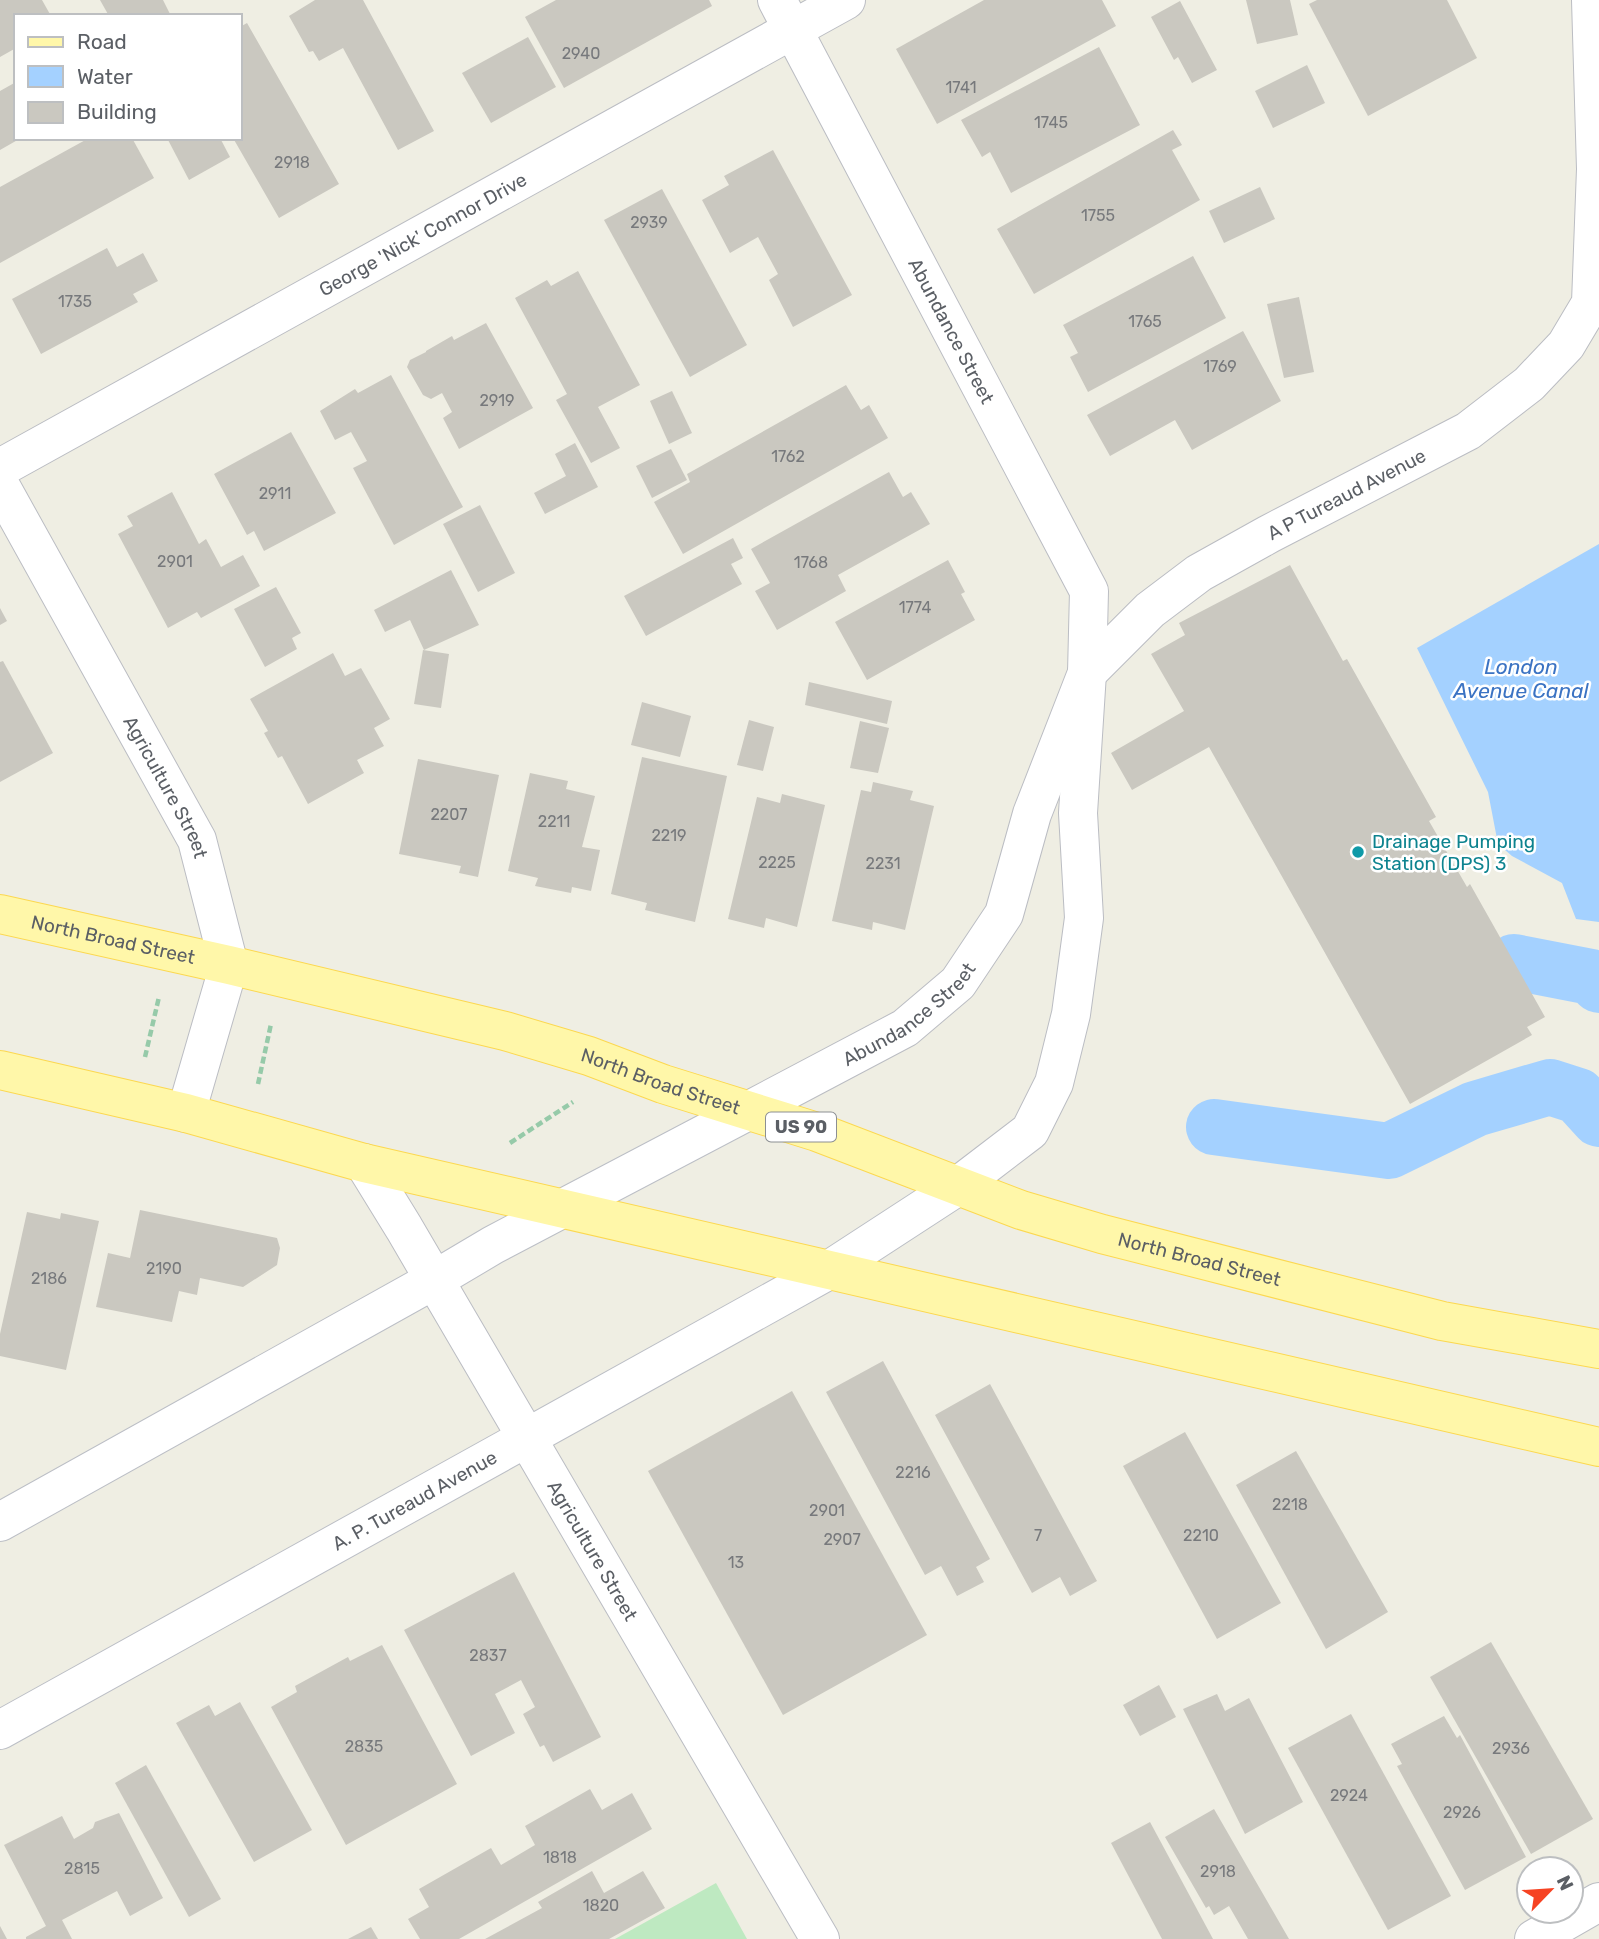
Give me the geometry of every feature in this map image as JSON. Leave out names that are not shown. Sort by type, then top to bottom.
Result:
[{"type":"main road","name":"North Broad Street","points":[[0,914],[505,1031],[817,1132],[1021,1210],[1102,1234],[1443,1321],[1599,1349]]},
{"type":"main road","points":[[0,1070],[186,1113],[364,1163],[1599,1447]]},
{"type":"street","name":"George 'Nick' Connor Drive","points":[[0,468],[785,15],[846,0]]},
{"type":"street","name":"A P Tureaud Avenue","points":[[1087,673],[1150,610],[1199,573],[1468,431],[1529,384],[1566,345],[1591,303],[1597,169],[1591,0]]},
{"type":"street","name":"Abundance Street","points":[[785,15],[1089,591],[1078,813],[1084,918],[1072,1014],[1054,1083],[1030,1131],[958,1186],[830,1270]]},
{"type":"street","name":"Agriculture Street","points":[[0,485],[197,840],[229,965]]},
{"type":"street","name":"Abundance Street","points":[[563,1209],[905,1028],[958,983],[1004,914],[1032,814],[1087,673]]},
{"type":"street","points":[[186,1113],[229,965]]},
{"type":"street","name":"Agriculture Street","points":[[364,1163],[820,1939]]},
{"type":"street","points":[[0,1521],[493,1245],[563,1209]]},
{"type":"street","name":"A. P. Tureaud Avenue","points":[[0,1730],[830,1270]]},
{"type":"street","points":[[1534,1939],[1599,1902]]},
{"type":"path","points":[[145,1058],[162,988]]},
{"type":"path","points":[[257,1086],[272,1019]]},
{"type":"path","points":[[510,1143],[580,1098]]},
{"type":"green space","points":[[716,1883],[747,1939],[615,1939]]},
{"type":"water","name":"London Avenue Canal","points":[[1599,544],[1599,922],[1576,919],[1562,883],[1512,856],[1498,844],[1488,792],[1417,648]]},
{"type":"building","points":[[0,0],[42,0],[50,14],[14,14],[14,49],[0,57]]},
{"type":"building","points":[[100,0],[163,0],[170,14],[108,14]]},
{"type":"building","points":[[315,0],[363,0],[434,131],[398,150],[343,48],[319,61],[313,51],[309,52],[289,16]]},
{"type":"building","points":[[556,0],[709,0],[712,6],[564,88],[525,17]]},
{"type":"building","points":[[984,0],[1102,0],[1116,26],[937,124],[896,49]]},
{"type":"building","points":[[1246,0],[1290,0],[1298,35],[1257,44]]},
{"type":"building","points":[[1317,0],[1447,0],[1477,58],[1368,116],[1309,4]]},
{"type":"building","points":[[1180,1],[1217,70],[1192,83],[1178,57],[1174,60],[1151,17]]},
{"type":"building","points":[[247,23],[339,184],[279,218],[234,140],[242,140],[242,26]]},
{"type":"building","points":[[528,37],[556,87],[491,123],[462,73]]},
{"type":"building","points":[[1099,47],[1140,125],[1011,193],[990,152],[982,157],[961,120]]},
{"type":"building","points":[[1307,65],[1325,103],[1273,128],[1255,91]]},
{"type":"building","points":[[14,83],[14,140],[18,140],[0,150],[0,91]]},
{"type":"building","points":[[1173,130],[1182,145],[1172,150],[1200,200],[1034,294],[997,229]]},
{"type":"building","points":[[85,140],[133,140],[154,178],[0,263],[0,187]]},
{"type":"building","points":[[168,140],[221,140],[230,157],[189,180]]},
{"type":"building","points":[[773,150],[852,295],[793,327],[769,280],[778,274],[758,237],[730,253],[702,200],[729,185],[724,176]]},
{"type":"building","points":[[1260,187],[1275,219],[1224,243],[1209,211]]},
{"type":"building","points":[[662,189],[747,345],[690,377],[604,220]]},
{"type":"building","points":[[107,248],[117,267],[143,253],[158,281],[133,294],[138,302],[41,354],[12,299]]},
{"type":"building","points":[[1193,256],[1226,318],[1088,392],[1070,357],[1078,353],[1063,325]]},
{"type":"building","points":[[578,271],[640,385],[598,407],[620,448],[591,463],[556,400],[567,394],[515,298],[547,280],[551,286]]},
{"type":"building","points":[[1299,297],[1314,372],[1284,378],[1267,304]]},
{"type":"building","points":[[486,323],[533,408],[459,449],[443,418],[452,412],[442,393],[431,399],[423,395],[407,367],[410,360],[452,336],[454,340]]},
{"type":"building","points":[[1243,331],[1281,401],[1192,450],[1175,420],[1110,456],[1087,415]]},
{"type":"building","points":[[391,375],[463,507],[394,545],[353,468],[367,461],[351,432],[335,440],[320,411],[355,389],[358,393]]},
{"type":"building","points":[[846,385],[861,410],[869,405],[888,438],[683,554],[654,502],[690,482],[687,474]]},
{"type":"building","points":[[672,391],[692,433],[669,444],[650,401]]},
{"type":"building","points":[[291,432],[336,513],[264,551],[254,531],[247,535],[214,474]]},
{"type":"building","points":[[575,443],[598,487],[545,514],[534,493],[566,476],[555,454]]},
{"type":"building","points":[[671,449],[687,480],[652,498],[636,466]]},
{"type":"building","points":[[889,472],[903,497],[911,492],[930,524],[838,575],[846,591],[777,630],[755,591],[770,583],[751,549]]},
{"type":"building","points":[[172,492],[199,544],[206,539],[221,567],[243,555],[260,586],[201,618],[197,612],[168,628],[118,534],[133,526],[127,516]]},
{"type":"building","points":[[480,505],[515,573],[478,592],[443,524]]},
{"type":"building","points":[[733,538],[743,558],[731,564],[742,584],[646,636],[624,596]]},
{"type":"building","points":[[948,560],[965,592],[961,594],[975,620],[867,680],[835,622]]},
{"type":"building","name":"Drainage Pumping Station (DPS) 3","points":[[1290,565],[1343,661],[1347,659],[1436,817],[1429,821],[1467,887],[1470,884],[1545,1017],[1527,1027],[1532,1035],[1410,1104],[1209,747],[1132,790],[1111,753],[1184,711],[1151,654],[1185,635],[1179,623]]},
{"type":"building","points":[[451,570],[479,625],[424,650],[410,620],[385,632],[374,610]]},
{"type":"building","points":[[276,587],[301,633],[292,638],[297,649],[265,667],[234,609]]},
{"type":"building","points":[[0,608],[7,621],[0,625]]},
{"type":"building","points":[[423,650],[449,654],[441,708],[414,704]]},
{"type":"building","points":[[333,653],[345,676],[361,668],[390,719],[374,728],[384,746],[357,760],[364,773],[308,804],[282,756],[278,758],[264,733],[268,731],[250,699]]},
{"type":"building","points":[[3,661],[53,753],[0,782],[0,662]]},
{"type":"building","points":[[809,682],[892,701],[887,724],[805,705]]},
{"type":"building","points":[[642,702],[691,716],[680,757],[631,745]]},
{"type":"building","points":[[749,720],[774,727],[763,771],[737,765]]},
{"type":"building","points":[[860,721],[889,728],[878,773],[850,768]]},
{"type":"building","points":[[642,757],[727,776],[695,922],[645,910],[647,903],[611,894]]},
{"type":"building","points":[[418,759],[499,775],[478,877],[459,873],[461,866],[399,854]]},
{"type":"building","points":[[530,773],[568,781],[566,789],[595,796],[582,847],[600,850],[591,891],[572,887],[571,893],[535,886],[538,878],[508,871]]},
{"type":"building","points":[[873,782],[913,791],[910,800],[934,806],[905,930],[873,922],[872,930],[832,921],[861,790],[871,792]]},
{"type":"building","points":[[782,794],[825,805],[797,927],[766,918],[764,928],[728,919],[757,797],[780,803]]},
{"type":"building","points":[[140,1210],[277,1238],[280,1248],[277,1265],[243,1287],[200,1278],[197,1295],[179,1291],[172,1322],[96,1307],[108,1253],[130,1258]]},
{"type":"building","points":[[27,1212],[60,1219],[61,1213],[99,1221],[66,1370],[0,1356],[0,1334]]},
{"type":"building","points":[[883,1361],[990,1559],[976,1567],[984,1582],[957,1596],[941,1566],[925,1575],[826,1392]]},
{"type":"building","points":[[990,1384],[1097,1581],[1070,1596],[1060,1577],[1032,1593],[935,1415]]},
{"type":"building","points":[[792,1391],[927,1635],[783,1715],[648,1471]]},
{"type":"building","points":[[1185,1432],[1281,1603],[1217,1639],[1123,1466]]},
{"type":"building","points":[[1296,1451],[1388,1612],[1326,1649],[1236,1485]]},
{"type":"building","points":[[514,1572],[601,1737],[553,1762],[544,1745],[540,1747],[523,1714],[535,1707],[521,1680],[495,1694],[515,1733],[471,1756],[404,1630]]},
{"type":"building","points":[[1491,1642],[1593,1819],[1531,1854],[1430,1677]]},
{"type":"building","points":[[382,1645],[457,1784],[346,1845],[271,1707],[297,1692],[295,1686],[348,1657],[350,1661]]},
{"type":"building","points":[[1159,1685],[1176,1717],[1140,1736],[1123,1705]]},
{"type":"building","points":[[1217,1694],[1225,1711],[1249,1698],[1303,1802],[1245,1834],[1183,1709]]},
{"type":"building","points":[[240,1702],[312,1830],[254,1862],[176,1723],[209,1705],[215,1716]]},
{"type":"building","points":[[1351,1714],[1451,1896],[1388,1930],[1288,1748]]},
{"type":"building","points":[[1444,1716],[1457,1738],[1460,1735],[1525,1855],[1515,1855],[1515,1863],[1465,1890],[1397,1766],[1402,1764],[1391,1744]]},
{"type":"building","points":[[146,1765],[221,1899],[189,1917],[115,1783]]},
{"type":"building","points":[[590,1789],[602,1810],[632,1793],[652,1829],[459,1939],[420,1939],[408,1919],[429,1907],[419,1889],[491,1848],[501,1865],[535,1845],[525,1826]]},
{"type":"building","points":[[1214,1809],[1289,1939],[1248,1939],[1229,1906],[1214,1915],[1209,1906],[1206,1908],[1165,1837]]},
{"type":"building","points":[[119,1813],[163,1898],[130,1916],[117,1891],[62,1920],[72,1939],[26,1939],[46,1926],[4,1845],[62,1816],[74,1839],[93,1828],[95,1822]]},
{"type":"building","points":[[1150,1822],[1213,1939],[1162,1939],[1111,1843]]},
{"type":"building","points":[[592,1871],[604,1893],[643,1871],[665,1908],[609,1939],[485,1939],[542,1908],[538,1902]]},
{"type":"building","points":[[0,1926],[7,1939],[0,1939]]},
{"type":"building","points":[[371,1927],[378,1939],[348,1939]]},
{"type":"waterway","points":[[1514,962],[1591,977],[1599,985]]},
{"type":"waterway","points":[[1214,1127],[1389,1151],[1475,1109],[1550,1087],[1578,1096],[1599,1119]]},
{"type":"place","name":"Drainage Pumping Station (DPS) 3","points":[[1358,852]]}]
